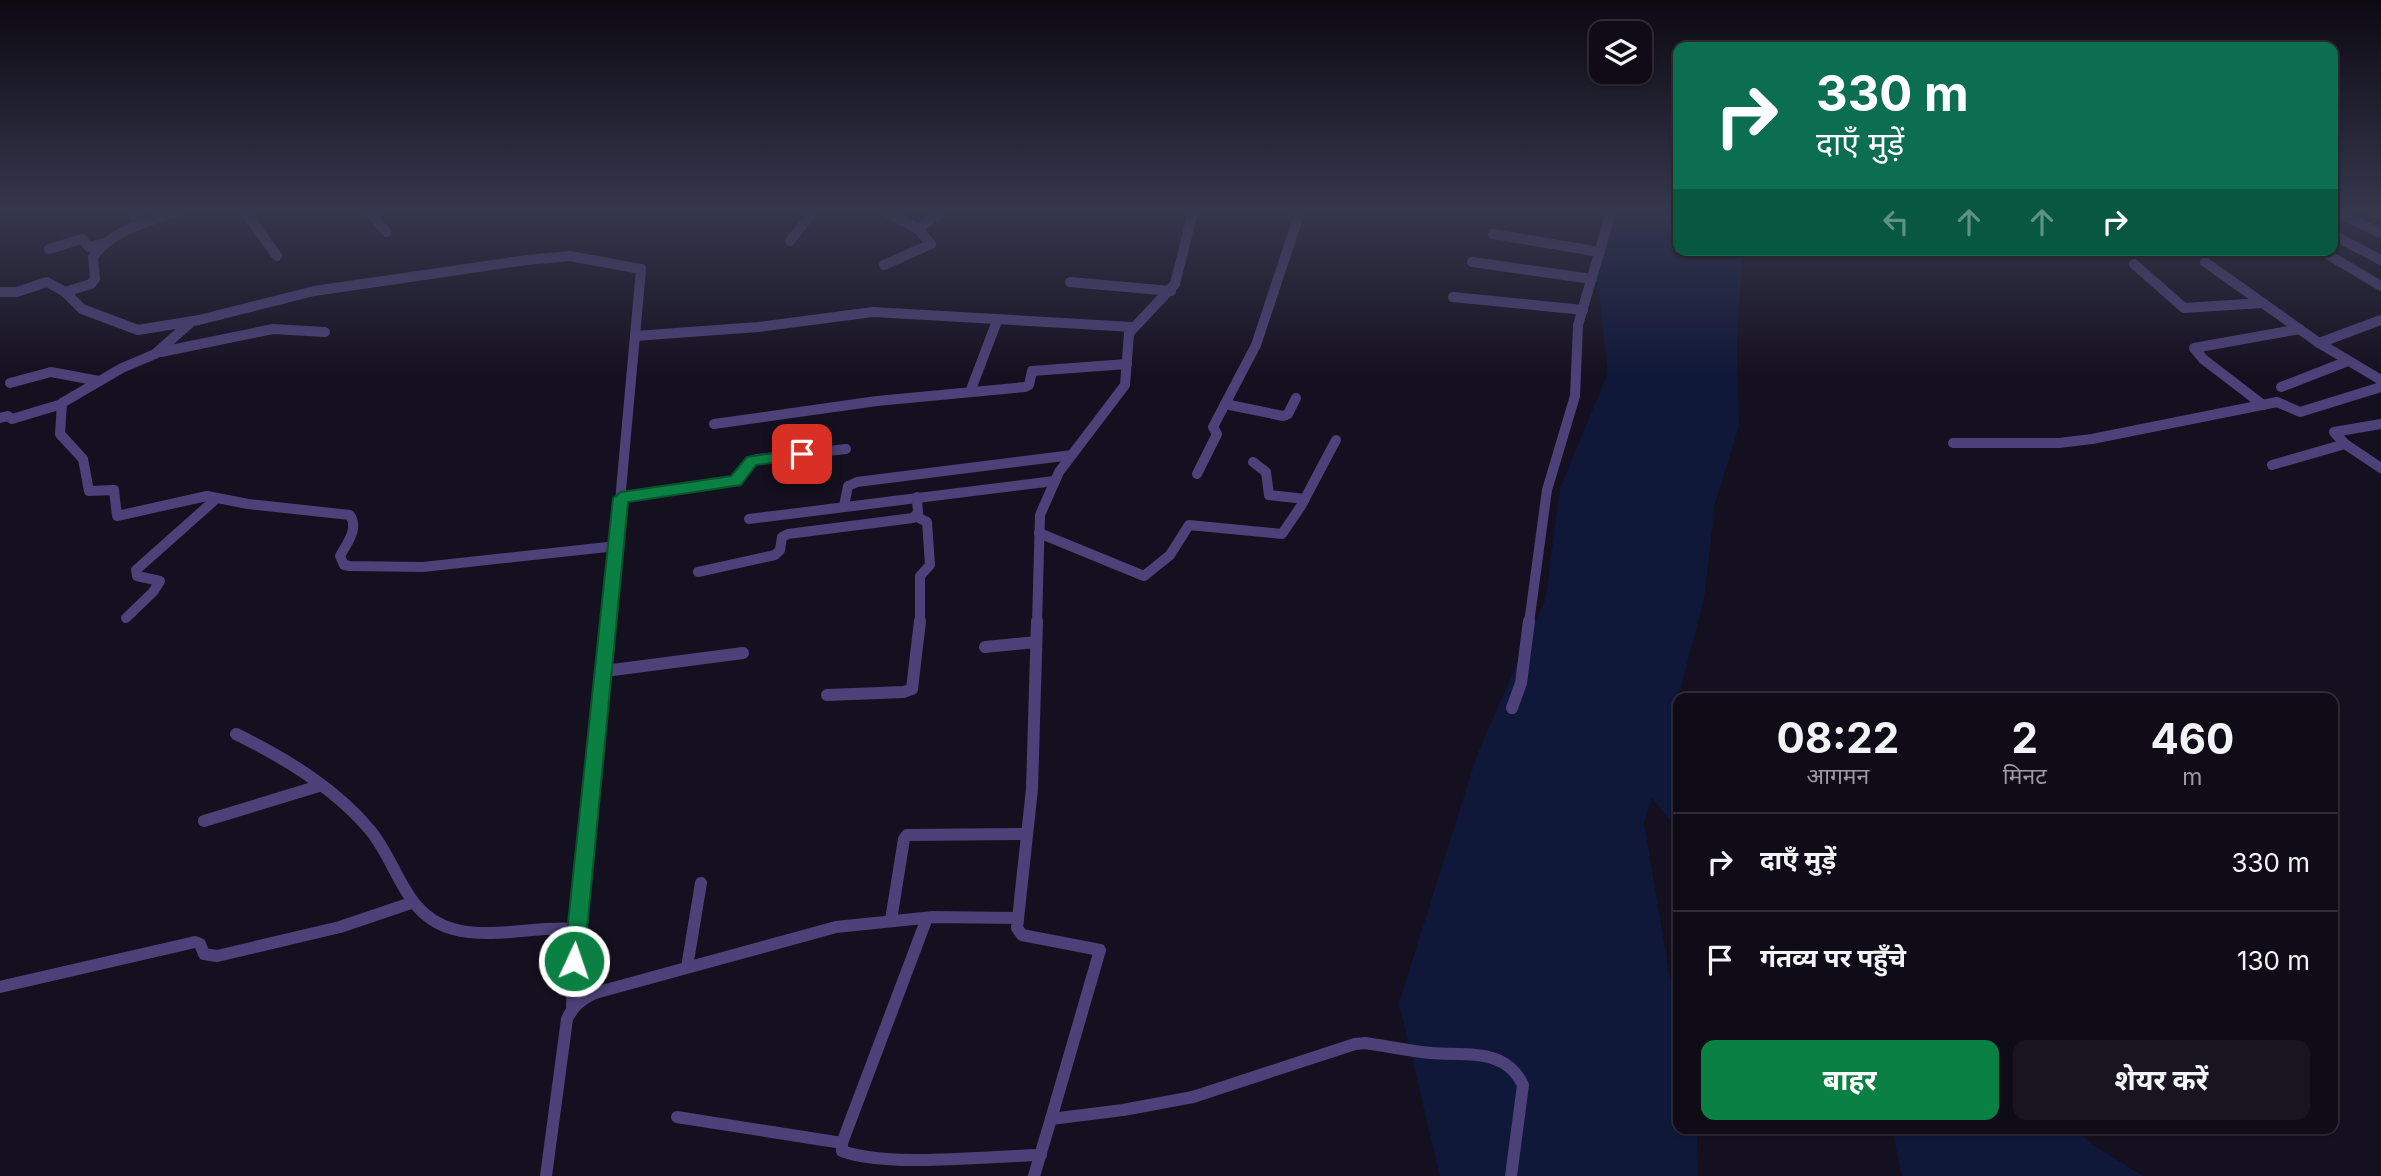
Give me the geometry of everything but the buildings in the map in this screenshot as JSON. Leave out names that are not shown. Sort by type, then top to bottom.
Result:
[{"type":"street","points":[[65,292],[94,282],[93,267]]},
{"type":"street","points":[[3,294],[47,282],[65,292],[82,310],[136,330],[192,322],[314,292],[490,267]]},
{"type":"street","points":[[546,1176],[567,1019],[572,1006],[576,929],[617,545],[639,267]]},
{"type":"street","points":[[1034,1176],[1100,950],[1022,935],[1017,928],[1034,747],[1040,515],[1054,481],[1125,385],[1127,340],[1133,327],[1171,291],[1181,267]]},
{"type":"street","points":[[1196,474],[1217,434],[1213,427],[1259,337],[1282,267]]},
{"type":"street","points":[[1506,267],[1592,279]]},
{"type":"street","points":[[1512,708],[1521,683],[1551,472],[1574,404],[1576,337],[1596,267]]},
{"type":"street","points":[[2137,267],[2184,307],[2263,303]]},
{"type":"street","points":[[2212,267],[2319,343],[2381,380]]},
{"type":"street","points":[[2349,267],[2381,286]]},
{"type":"street","points":[[1070,282],[1171,291]]},
{"type":"street","points":[[1453,297],[1583,310]]},
{"type":"street","points":[[635,336],[758,327],[873,313],[1133,327]]},
{"type":"street","points":[[2319,343],[2381,320]]},
{"type":"street","points":[[970,392],[997,321]]},
{"type":"street","points":[[158,352],[192,322]]},
{"type":"street","points":[[0,418],[7,416],[12,419],[62,404],[99,381],[158,352],[272,328],[325,332]]},
{"type":"street","points":[[2263,405],[2203,359],[2194,348],[2300,330]]},
{"type":"street","points":[[2281,387],[2348,361]]},
{"type":"street","points":[[714,424],[877,401],[1025,387],[1029,384],[1030,373],[1035,370],[1127,364]]},
{"type":"street","points":[[10,383],[51,372],[99,381]]},
{"type":"street","points":[[1953,443],[2059,443],[2092,439],[2279,402],[2300,412],[2381,387]]},
{"type":"street","points":[[1226,404],[1285,416],[1296,398]]},
{"type":"street","points":[[62,404],[60,433],[80,452],[85,461],[89,491],[114,490],[117,516],[203,496],[350,515],[354,521],[353,532],[340,556],[344,565],[423,567],[617,545]]},
{"type":"street","points":[[2381,424],[2334,432],[2345,444],[2381,468]]},
{"type":"street","points":[[1039,533],[1144,576],[1170,555],[1189,525],[1282,534],[1305,499],[1336,440]]},
{"type":"street","points":[[2272,465],[2345,444]]},
{"type":"street","points":[[621,498],[736,481],[749,462],[757,459],[846,449]]},
{"type":"street","points":[[844,506],[848,486],[857,482],[1072,455]]},
{"type":"street","points":[[1252,462],[1268,472],[1269,495],[1305,499]]},
{"type":"street","points":[[749,519],[1054,481]]},
{"type":"street","points":[[917,497],[917,517]]},
{"type":"street","points":[[126,618],[153,592],[160,581],[137,576],[136,570],[217,498]]},
{"type":"street","points":[[698,572],[775,555],[780,551],[782,537],[788,534],[917,517],[927,522],[930,565],[920,576],[920,622],[912,689],[895,693],[827,695]]},
{"type":"street","points":[[985,646],[1036,642]]},
{"type":"street","points":[[604,671],[743,653]]},
{"type":"street","points":[[236,734],[289,761],[371,831],[411,903],[439,925],[456,930],[493,933],[556,927],[576,929]]},
{"type":"street","points":[[204,821],[319,786]]},
{"type":"street","points":[[891,920],[907,835],[1027,834]]},
{"type":"street","points":[[687,967],[701,883]]},
{"type":"street","points":[[0,987],[195,942],[200,944],[204,954],[217,956],[340,927],[411,903]]},
{"type":"street","points":[[572,1006],[595,993],[836,927],[927,918],[1018,918]]},
{"type":"street","points":[[927,918],[842,1143],[843,1152],[853,1157],[897,1159],[1041,1154]]},
{"type":"street","points":[[1051,1119],[1123,1110],[1193,1097],[1355,1044],[1483,1056],[1497,1059],[1510,1067],[1518,1074],[1523,1086],[1511,1176]]},
{"type":"street","points":[[677,1117],[842,1143]]},
{"type":"water","points":[[1596,267],[1742,267],[1737,341],[1739,426],[1715,503],[1704,599],[1679,693],[1673,693],[1673,824],[1652,798],[1644,823],[1673,995],[1673,1134],[1697,1134],[1698,1176],[1440,1176],[1399,1003],[1477,755],[1546,598],[1560,488],[1608,373]]},
{"type":"water","points":[[1893,1134],[2082,1134],[2091,1144],[2143,1176],[1902,1176]]},
{"type":"route","points":[[574,961],[621,498],[666,489],[736,481],[742,476],[749,462],[802,454]]}]
